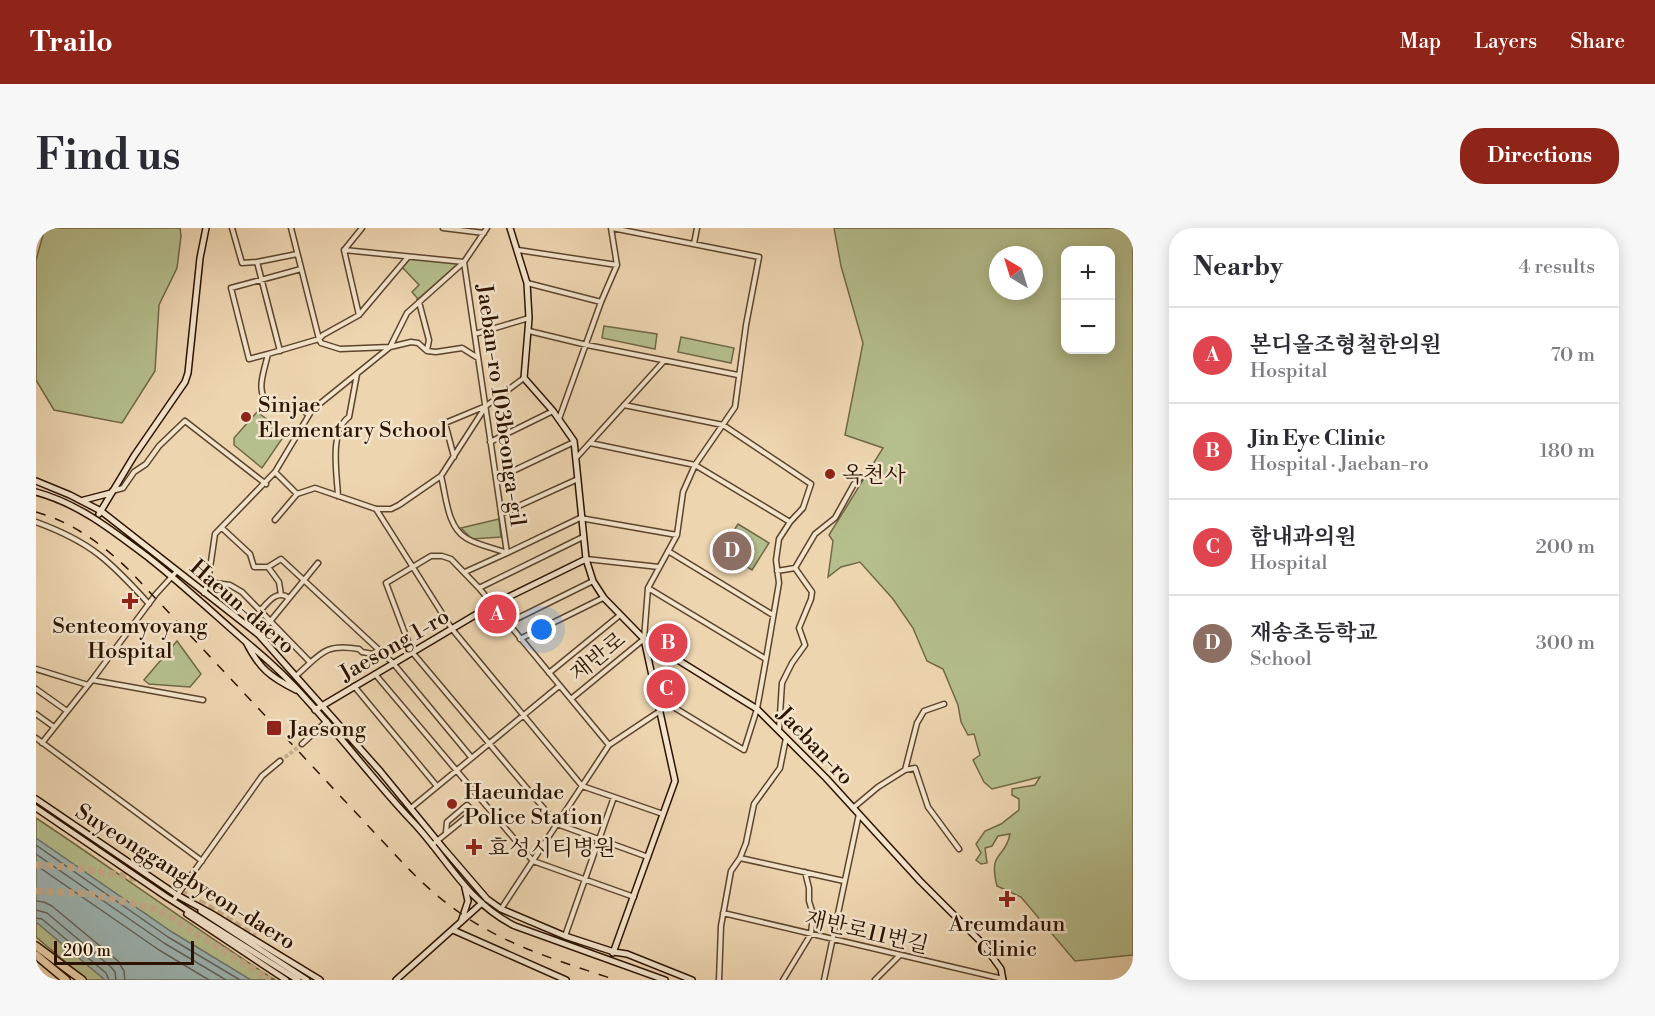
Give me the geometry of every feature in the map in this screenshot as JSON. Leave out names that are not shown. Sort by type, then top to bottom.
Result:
[{"type":"highway","points":[[36,946],[76,980]]},
{"type":"highway","points":[[36,946],[82,980]]},
{"type":"highway","points":[[36,955],[66,980]]},
{"type":"highway","points":[[36,961],[60,980]]},
{"type":"main road","points":[[96,518],[185,382],[188,373],[198,268],[206,228]]},
{"type":"main road","points":[[510,228],[527,284],[530,318],[524,378]]},
{"type":"main road","name":"Jaeban-ro","points":[[524,378],[553,411],[574,441],[580,519],[586,559],[593,581],[604,598],[644,639],[757,709],[983,944],[1000,969],[1003,980]]},
{"type":"main road","name":"Haeun-daero","points":[[36,481],[83,501],[100,511],[259,635],[297,675],[411,808],[465,887],[492,913],[515,926],[665,980]]},
{"type":"main road","name":"Haeun-daero","points":[[36,492],[68,503],[96,518],[172,576],[262,654],[300,692],[395,805],[501,909],[565,936],[627,954],[692,980]]},
{"type":"main road","points":[[83,501],[112,492]]},
{"type":"main road","name":"Jaesong 1-ro","points":[[315,710],[492,605],[586,559]]},
{"type":"main road","points":[[611,959],[675,781],[644,639]]},
{"type":"main road","points":[[245,641],[256,662],[275,680],[300,692]]},
{"type":"main road","name":"Suyeonggangbyeon-daero","points":[[36,799],[177,895],[213,914],[320,980]]},
{"type":"main road","points":[[36,808],[173,901],[298,980]]},
{"type":"main road","points":[[460,924],[468,901],[465,887]]},
{"type":"main road","points":[[177,895],[307,980]]},
{"type":"main road","points":[[396,980],[488,898]]},
{"type":"main road","name":"Suyeonggangbyeon-daero","points":[[173,901],[212,933],[286,980]]},
{"type":"main road","points":[[453,930],[566,980]]},
{"type":"street","points":[[232,228],[242,263],[297,254]]},
{"type":"street","points":[[291,228],[321,343],[340,349],[390,347],[418,342],[427,351],[462,348],[478,358]]},
{"type":"street","points":[[344,250],[362,228]]},
{"type":"street","points":[[443,228],[484,233]]},
{"type":"street","points":[[204,593],[208,582],[215,534],[266,484],[309,415],[320,402],[390,347],[407,313],[464,262],[487,228]]},
{"type":"street","points":[[559,419],[616,265],[612,228],[759,257],[738,375],[735,407],[696,465],[683,492],[677,535],[648,588],[644,639]]},
{"type":"street","points":[[694,244],[697,228]]},
{"type":"street","points":[[344,250],[464,262]]},
{"type":"street","points":[[344,250],[359,315]]},
{"type":"street","points":[[518,250],[616,265]]},
{"type":"street","points":[[302,268],[231,288],[249,359],[319,339],[322,335],[359,315],[408,256]]},
{"type":"street","points":[[257,262],[280,351]]},
{"type":"street","name":"Jaeban-ro 103beonga-gil","points":[[464,262],[507,553]]},
{"type":"street","points":[[527,284],[601,302]]},
{"type":"street","points":[[419,301],[429,340],[427,351]]},
{"type":"street","points":[[475,334],[530,318]]},
{"type":"street","points":[[529,331],[738,375]]},
{"type":"street","points":[[268,354],[261,389],[262,398],[270,408],[302,410],[309,415]]},
{"type":"street","points":[[577,457],[664,361]]},
{"type":"street","points":[[338,496],[336,441],[338,431],[349,417],[357,373]]},
{"type":"street","points":[[454,458],[445,423],[486,406],[524,378]]},
{"type":"street","points":[[624,405],[723,425],[812,484],[803,508],[779,539],[776,560],[779,583],[757,709],[744,750],[656,697]]},
{"type":"street","points":[[275,520],[297,494],[315,488],[376,509],[390,509],[399,505],[441,476],[486,406]]},
{"type":"street","points":[[490,442],[553,411]]},
{"type":"street","points":[[112,492],[123,488],[134,472],[141,468],[185,421],[266,484]]},
{"type":"street","points":[[496,479],[574,441]]},
{"type":"street","points":[[590,443],[696,465],[790,522]]},
{"type":"street","points":[[131,464],[141,468]]},
{"type":"street","points":[[131,464],[134,472]]},
{"type":"street","points":[[275,472],[297,494]]},
{"type":"street","points":[[441,476],[452,520],[461,535],[468,540],[507,553]]},
{"type":"street","points":[[795,568],[806,546],[815,534],[835,518],[861,477]]},
{"type":"street","points":[[501,514],[578,480]]},
{"type":"street","points":[[376,509],[452,629],[582,786],[663,814]]},
{"type":"street","points":[[465,572],[580,519],[677,535]]},
{"type":"street","points":[[36,522],[66,533],[97,552],[122,574],[149,604]]},
{"type":"street","points":[[222,528],[250,554],[254,567],[268,567],[281,559],[304,580],[393,663],[471,757]]},
{"type":"street","points":[[479,588],[583,537]]},
{"type":"street","points":[[668,551],[773,615]]},
{"type":"street","points":[[609,745],[479,588],[451,559],[431,556],[386,583],[412,652],[557,824],[648,857]]},
{"type":"street","points":[[586,559],[660,567]]},
{"type":"street","points":[[259,635],[318,563]]},
{"type":"street","points":[[268,567],[279,582],[281,595]]},
{"type":"street","points":[[777,571],[795,568]]},
{"type":"street","points":[[779,731],[782,684],[792,663],[805,645],[799,628],[812,592],[795,568]]},
{"type":"street","points":[[42,743],[177,571]]},
{"type":"street","points":[[508,623],[593,581]]},
{"type":"street","points":[[208,582],[230,585],[242,592],[310,662]]},
{"type":"street","points":[[648,588],[766,659]]},
{"type":"street","points":[[260,611],[270,601],[281,595],[285,594],[289,598]]},
{"type":"street","name":"재반로","points":[[520,639],[604,598]]},
{"type":"street","name":"재반로","points":[[549,673],[620,615]]},
{"type":"street","name":"재반로","points":[[571,699],[644,639]]},
{"type":"street","points":[[297,675],[320,654],[333,647],[343,646],[373,654],[378,650]]},
{"type":"street","points":[[36,669],[90,683],[203,700]]},
{"type":"street","points":[[375,674],[533,861],[634,897]]},
{"type":"street","points":[[354,686],[436,785]]},
{"type":"street","points":[[411,808],[436,785],[559,686]]},
{"type":"street","points":[[36,689],[67,711]]},
{"type":"street","points":[[905,770],[916,723],[924,711],[944,704]]},
{"type":"street","points":[[501,909],[609,745],[660,711]]},
{"type":"street","points":[[36,714],[54,727]]},
{"type":"street","points":[[302,744],[332,716]]},
{"type":"street","points":[[36,738],[202,861]]},
{"type":"street","points":[[719,980],[720,926],[731,871],[740,858],[749,834],[754,804],[780,768],[786,738]]},
{"type":"street","points":[[173,901],[262,776],[280,761]]},
{"type":"street","points":[[853,808],[878,787],[905,770],[915,768],[928,807],[959,849]]},
{"type":"street","points":[[565,936],[614,797]]},
{"type":"street","points":[[434,842],[469,815],[472,810],[467,805],[447,822],[446,832]]},
{"type":"street","points":[[824,980],[859,814]]},
{"type":"street","points":[[740,858],[844,881]]},
{"type":"street","points":[[783,980],[811,934],[813,914],[809,901],[806,872]]},
{"type":"street","name":"재반로11번길","points":[[723,913],[1003,980]]},
{"type":"street","points":[[875,980],[899,955]]},
{"type":"green space","points":[[45,228],[180,228],[177,268],[159,305],[155,371],[122,423],[54,410],[36,380],[36,260]]},
{"type":"green space","points":[[834,228],[1133,228],[1133,955],[1075,961],[1021,897],[997,886],[996,861],[1005,848],[1010,834],[998,836],[992,846],[985,848],[987,863],[981,864],[976,860],[981,853],[976,844],[985,831],[1001,824],[1019,810],[1019,799],[1012,795],[1012,789],[1035,785],[1040,777],[992,789],[984,782],[973,760],[980,755],[974,734],[968,735],[961,722],[958,705],[943,669],[927,661],[913,628],[893,599],[860,562],[841,567],[828,577],[833,541],[829,535],[883,448],[845,435],[863,343],[841,266]]},
{"type":"green space","points":[[409,259],[459,263],[418,299],[412,292],[419,285],[402,267]]},
{"type":"green space","points":[[604,326],[657,334],[655,349],[602,338]]},
{"type":"green space","points":[[681,337],[734,348],[731,363],[678,352]]},
{"type":"green space","points":[[257,412],[286,433],[262,468],[234,445],[234,438]]},
{"type":"green space","points":[[499,519],[501,537],[472,539],[461,528]]},
{"type":"green space","points":[[738,524],[769,543],[752,570],[721,551]]},
{"type":"green space","points":[[177,641],[201,674],[190,687],[149,684],[144,680]]},
{"type":"green space","points":[[36,818],[275,980],[87,980],[36,937]]},
{"type":"water","points":[[36,838],[172,932],[251,980],[105,980],[36,922]]},
{"type":"tunnel","points":[[280,761],[302,744]]},
{"type":"tunnel","points":[[36,865],[116,874],[158,885],[192,898],[255,937]]},
{"type":"tunnel","points":[[36,891],[92,894],[159,910],[270,980]]},
{"type":"railway","points":[[36,512],[86,535],[129,570],[401,861],[444,901],[478,925],[516,944],[555,960],[616,980]]},
{"type":"place","name":"Sinjae Elementary School","points":[[246,417]]},
{"type":"place","name":"옥천사","points":[[830,474]]},
{"type":"place","name":"재송초등학교","points":[[732,551]]},
{"type":"place","name":"Senteomyoyang Hospital","points":[[130,601]]},
{"type":"place","name":"본디올조형철한의원","points":[[497,614]]},
{"type":"place","name":"Jin Eye Clinic","points":[[668,643]]},
{"type":"place","name":"함내과의원","points":[[666,689]]},
{"type":"place","name":"Jaesong","points":[[274,728]]},
{"type":"place","name":"Haeundae Police Station","points":[[452,804]]},
{"type":"place","name":"효성시티병원","points":[[474,847]]},
{"type":"place","name":"Areumdaun Clinic","points":[[1007,899]]}]
